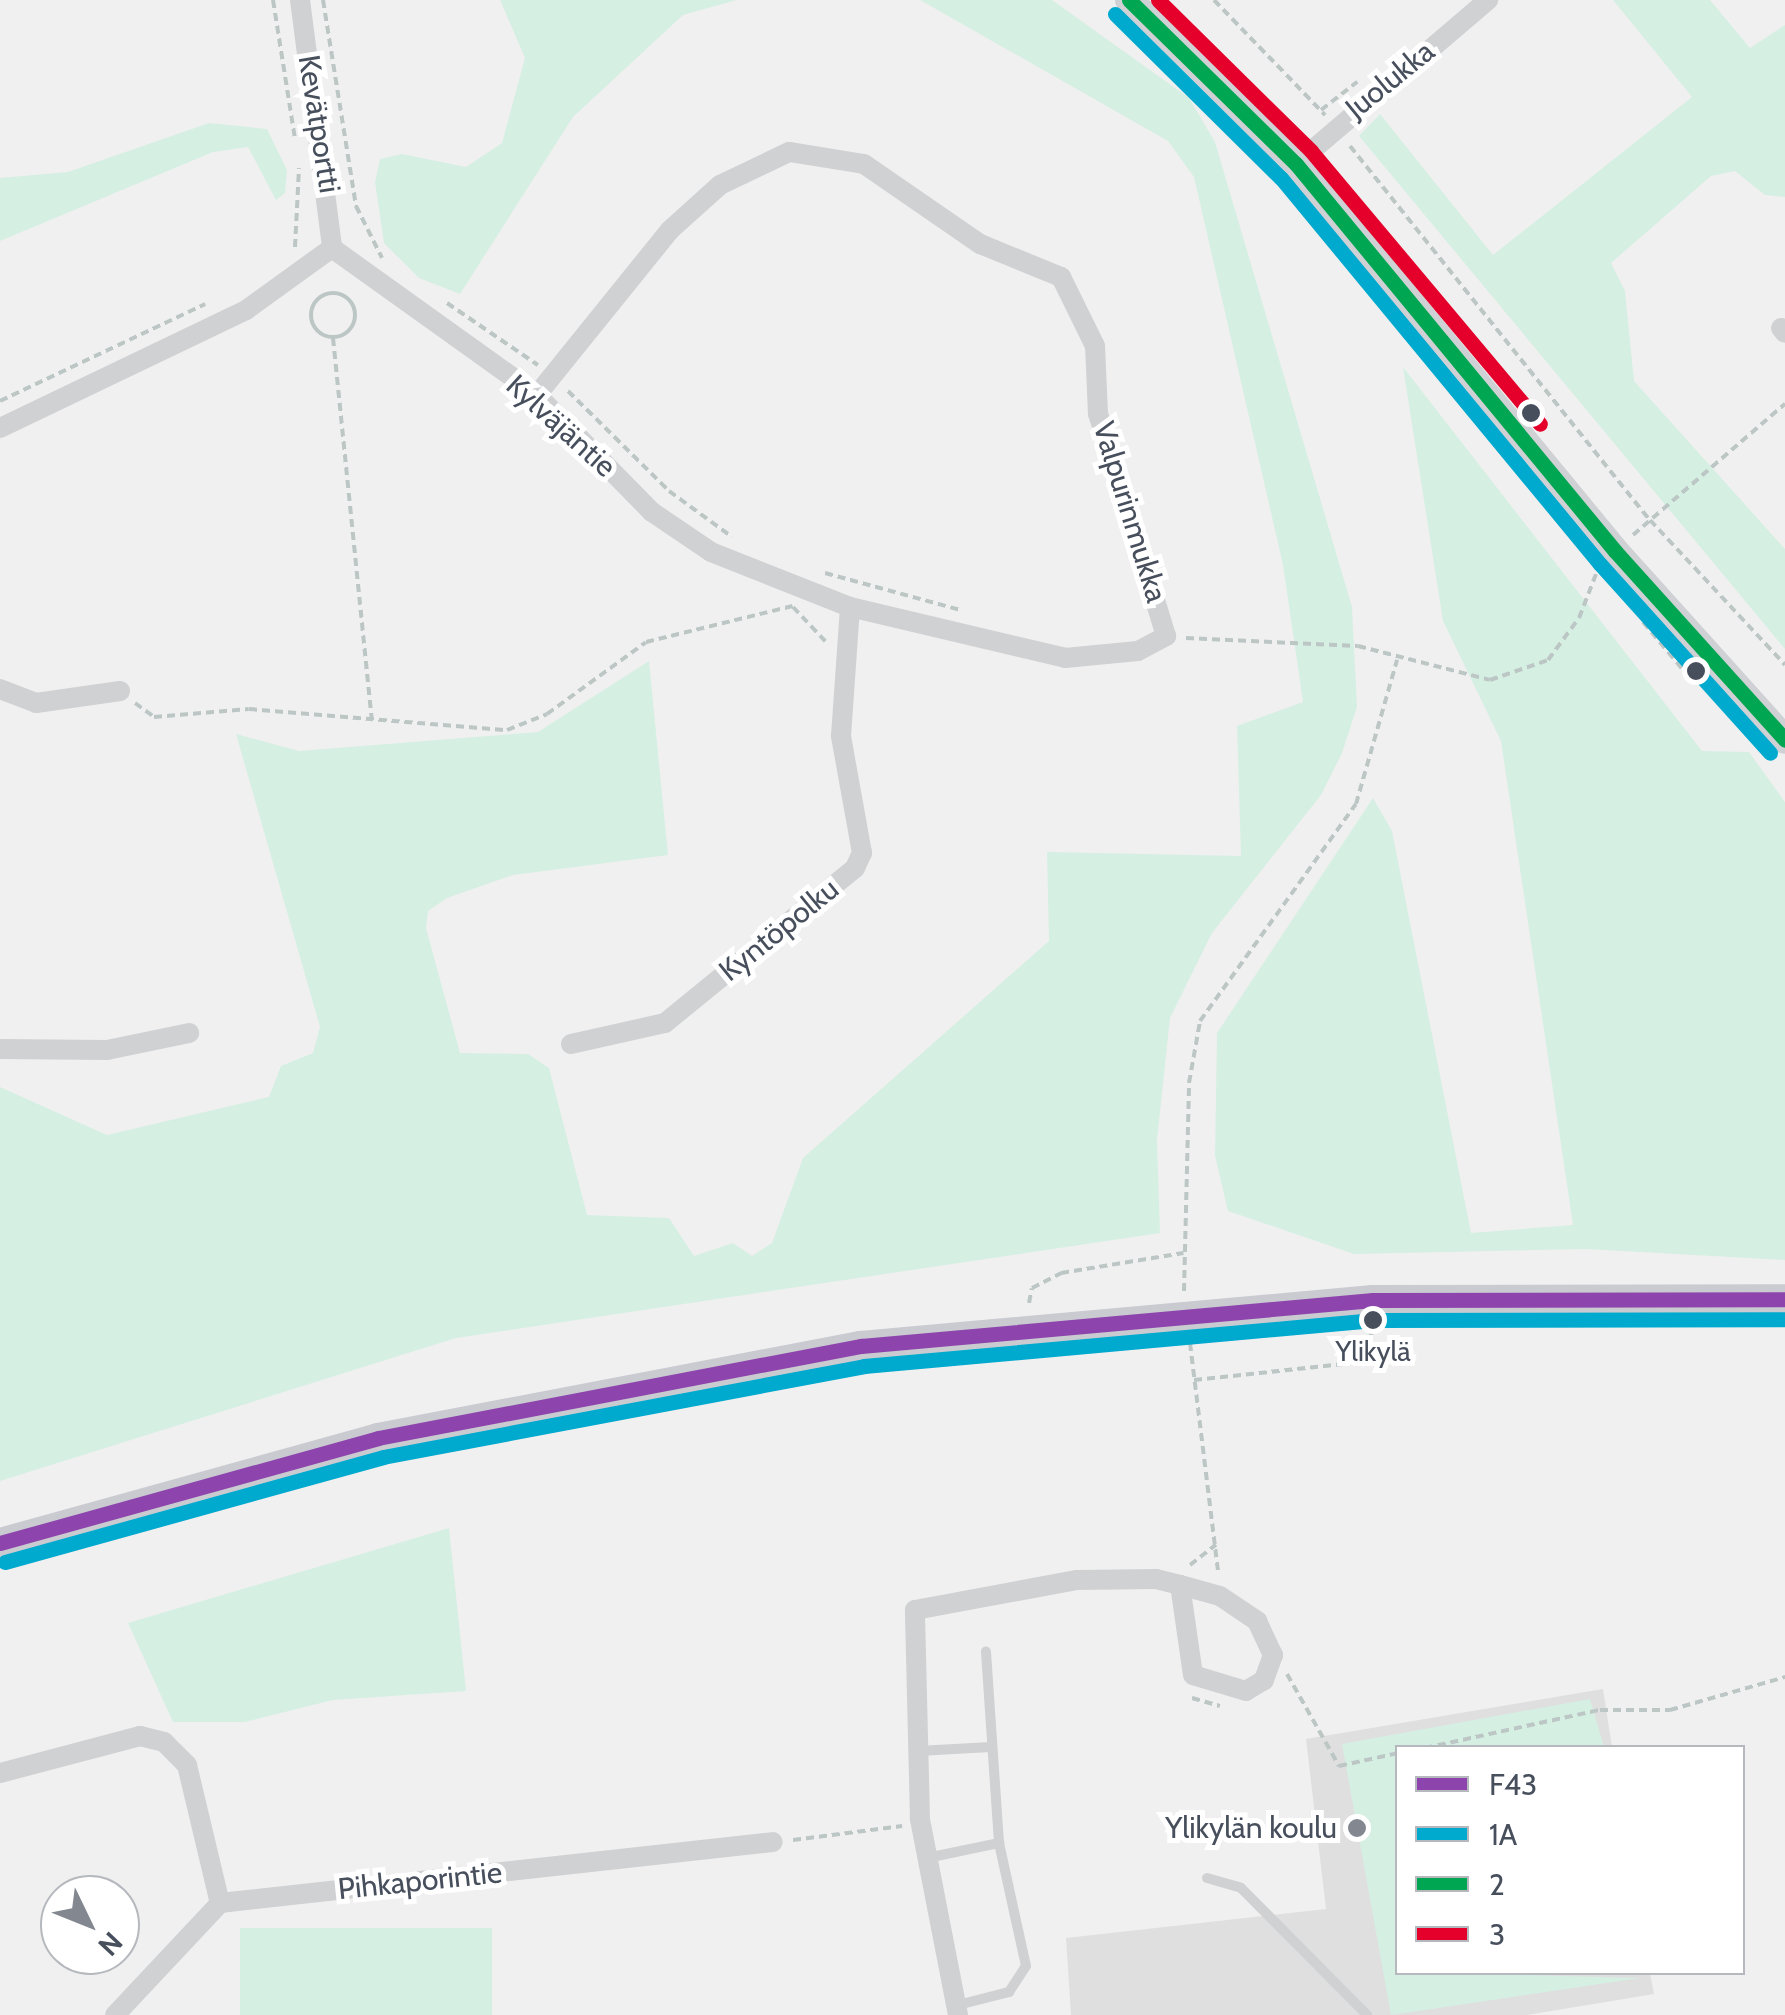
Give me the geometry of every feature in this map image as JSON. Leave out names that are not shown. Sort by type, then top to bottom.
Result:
[{"type":"main road","points":[[0,1543],[417,1430],[861,1346],[1373,1300],[1785,1299]]},
{"type":"street","name":"Kevätportti","points":[[300,0],[332,248]]},
{"type":"street","points":[[1129,0],[1296,164],[1615,551],[1785,740]]},
{"type":"street","name":"Juolukka","points":[[1296,164],[1333,126],[1488,0]]},
{"type":"street","name":"Valpurinmukka","points":[[538,396],[670,230],[720,186],[789,152],[864,164],[980,244],[1062,277],[1095,346],[1098,414],[1166,636]]},
{"type":"street","name":"Kylväjäntie","points":[[332,248],[538,396],[652,512],[710,552],[794,598],[850,606],[1065,658],[1138,651],[1166,636]]},
{"type":"street","points":[[0,428],[246,310],[332,248]]},
{"type":"street","name":"Kyntöpolku","points":[[571,1044],[665,1023],[854,868],[862,853],[841,736],[840,656],[850,606]]},
{"type":"street","points":[[0,690],[36,703],[120,691]]},
{"type":"street","points":[[0,1049],[108,1050],[189,1032]]},
{"type":"street","points":[[958,2010],[920,1818],[911,1630],[926,1602],[1077,1580],[1176,1584],[1220,1596],[1257,1621],[1273,1655],[1264,1680],[1246,1691],[1194,1675],[1176,1584]]},
{"type":"street","points":[[0,1773],[140,1736],[164,1742],[188,1765],[220,1902],[114,2015]]},
{"type":"street","name":"Pihkaporintie","points":[[220,1902],[773,1842]]},
{"type":"lane","points":[[958,2010],[1009,1992],[1026,1966],[999,1843],[986,1651]]},
{"type":"lane","points":[[918,1751],[991,1747]]},
{"type":"lane","points":[[927,1858],[999,1843]]},
{"type":"lane","points":[[1207,1878],[1242,1888],[1368,2015]]},
{"type":"path","points":[[274,0],[296,146]]},
{"type":"path","points":[[323,0],[356,206],[395,268]]},
{"type":"path","points":[[1214,0],[1333,126],[1650,520],[1785,666]]},
{"type":"path","points":[[291,254],[299,165]]},
{"type":"path","points":[[337,293],[355,321],[333,338],[314,327],[311,312],[337,293]]},
{"type":"path","points":[[436,296],[554,378],[669,491],[750,544]]},
{"type":"path","points":[[0,401],[218,299]]},
{"type":"path","points":[[333,338],[372,719]]},
{"type":"path","points":[[1166,636],[1358,646],[1468,681],[1548,660],[1615,551],[1785,404]]},
{"type":"path","points":[[794,598],[806,568],[969,612]]},
{"type":"path","points":[[120,691],[154,717],[249,709],[507,730],[548,714],[646,642],[794,598]]},
{"type":"path","points":[[794,598],[840,656]]},
{"type":"path","points":[[1184,1290],[1182,1254],[1200,1021],[1356,804],[1397,660]]},
{"type":"path","points":[[1029,1303],[1032,1288],[1061,1273],[1182,1254]]},
{"type":"path","points":[[1188,1331],[1220,1596]]},
{"type":"path","points":[[1194,1380],[1342,1364],[1374,1331]]},
{"type":"path","points":[[1176,1584],[1216,1546]]},
{"type":"path","points":[[1273,1655],[1340,1766],[1395,1755]]},
{"type":"path","points":[[1439,1745],[1600,1710],[1670,1710],[1785,1676]]},
{"type":"path","points":[[773,1842],[881,1834],[920,1818]]},
{"type":"shaded area","name":"Ylikylän koulu","points":[[1603,1689],[1612,1745],[1395,1745],[1395,1975],[1650,1975],[1654,1994],[1527,2015],[1071,2015],[1066,1938],[1326,1909],[1306,1739]]},
{"type":"green space","points":[[500,0],[737,0],[683,15],[573,117],[460,294],[419,278],[384,243],[375,182],[380,159],[402,154],[466,167],[502,143],[525,58]]},
{"type":"green space","points":[[920,0],[1052,0],[1189,98],[1215,142],[1352,607],[1357,707],[1342,753],[1321,795],[1212,933],[1170,1018],[1157,1140],[1160,1233],[456,1338],[0,1481],[0,1087],[107,1135],[269,1097],[281,1066],[313,1053],[320,1027],[236,734],[299,751],[538,732],[649,661],[668,855],[513,875],[447,898],[428,911],[426,928],[460,1053],[528,1054],[549,1068],[587,1215],[669,1218],[694,1256],[733,1243],[752,1256],[772,1243],[803,1158],[1049,941],[1047,852],[1241,856],[1237,726],[1303,702],[1283,565],[1194,177],[1168,141]]},
{"type":"green space","points":[[1613,0],[1710,0],[1750,48],[1785,25],[1785,197],[1765,195],[1735,171],[1711,176],[1611,263],[1625,291],[1634,381],[1785,549],[1785,649],[1359,136],[1380,114],[1493,255],[1692,97]]},
{"type":"green space","points":[[209,123],[267,129],[287,170],[285,193],[276,200],[248,147],[213,152],[0,241],[0,178],[68,172]]},
{"type":"green space","points":[[1403,367],[1702,751],[1749,752],[1785,802],[1785,1260],[1586,1249],[1354,1254],[1228,1211],[1215,1156],[1217,1033],[1373,798],[1392,831],[1471,1233],[1573,1225],[1501,741],[1443,621]]},
{"type":"green space","points":[[449,1528],[466,1691],[333,1700],[245,1722],[173,1722],[128,1623]]},
{"type":"green space","points":[[1590,1699],[1603,1745],[1395,1745],[1395,1975],[1640,1978],[1391,2015],[1342,1744]]},
{"type":"green space","points":[[240,1928],[492,1928],[492,2015],[240,2015]]},
{"type":"transit line","name":"2","points":[[1129,0],[1296,164],[1615,551],[1785,740]]},
{"type":"transit line","name":"3","points":[[1158,0],[1311,151],[1540,424]]},
{"type":"transit line","name":"1A","points":[[1115,14],[1281,178],[1600,564],[1770,753]]},
{"type":"transit line","name":"F43","points":[[0,1543],[378,1438],[861,1346],[1373,1300],[1785,1299]]},
{"type":"transit line","name":"1A","points":[[5,1562],[383,1457],[864,1366],[1374,1320],[1785,1319]]},
{"type":"place","name":"Ylikylä","points":[[1373,1320]]},
{"type":"place","name":"Ylikylän koulu","points":[[1357,1828]]}]
